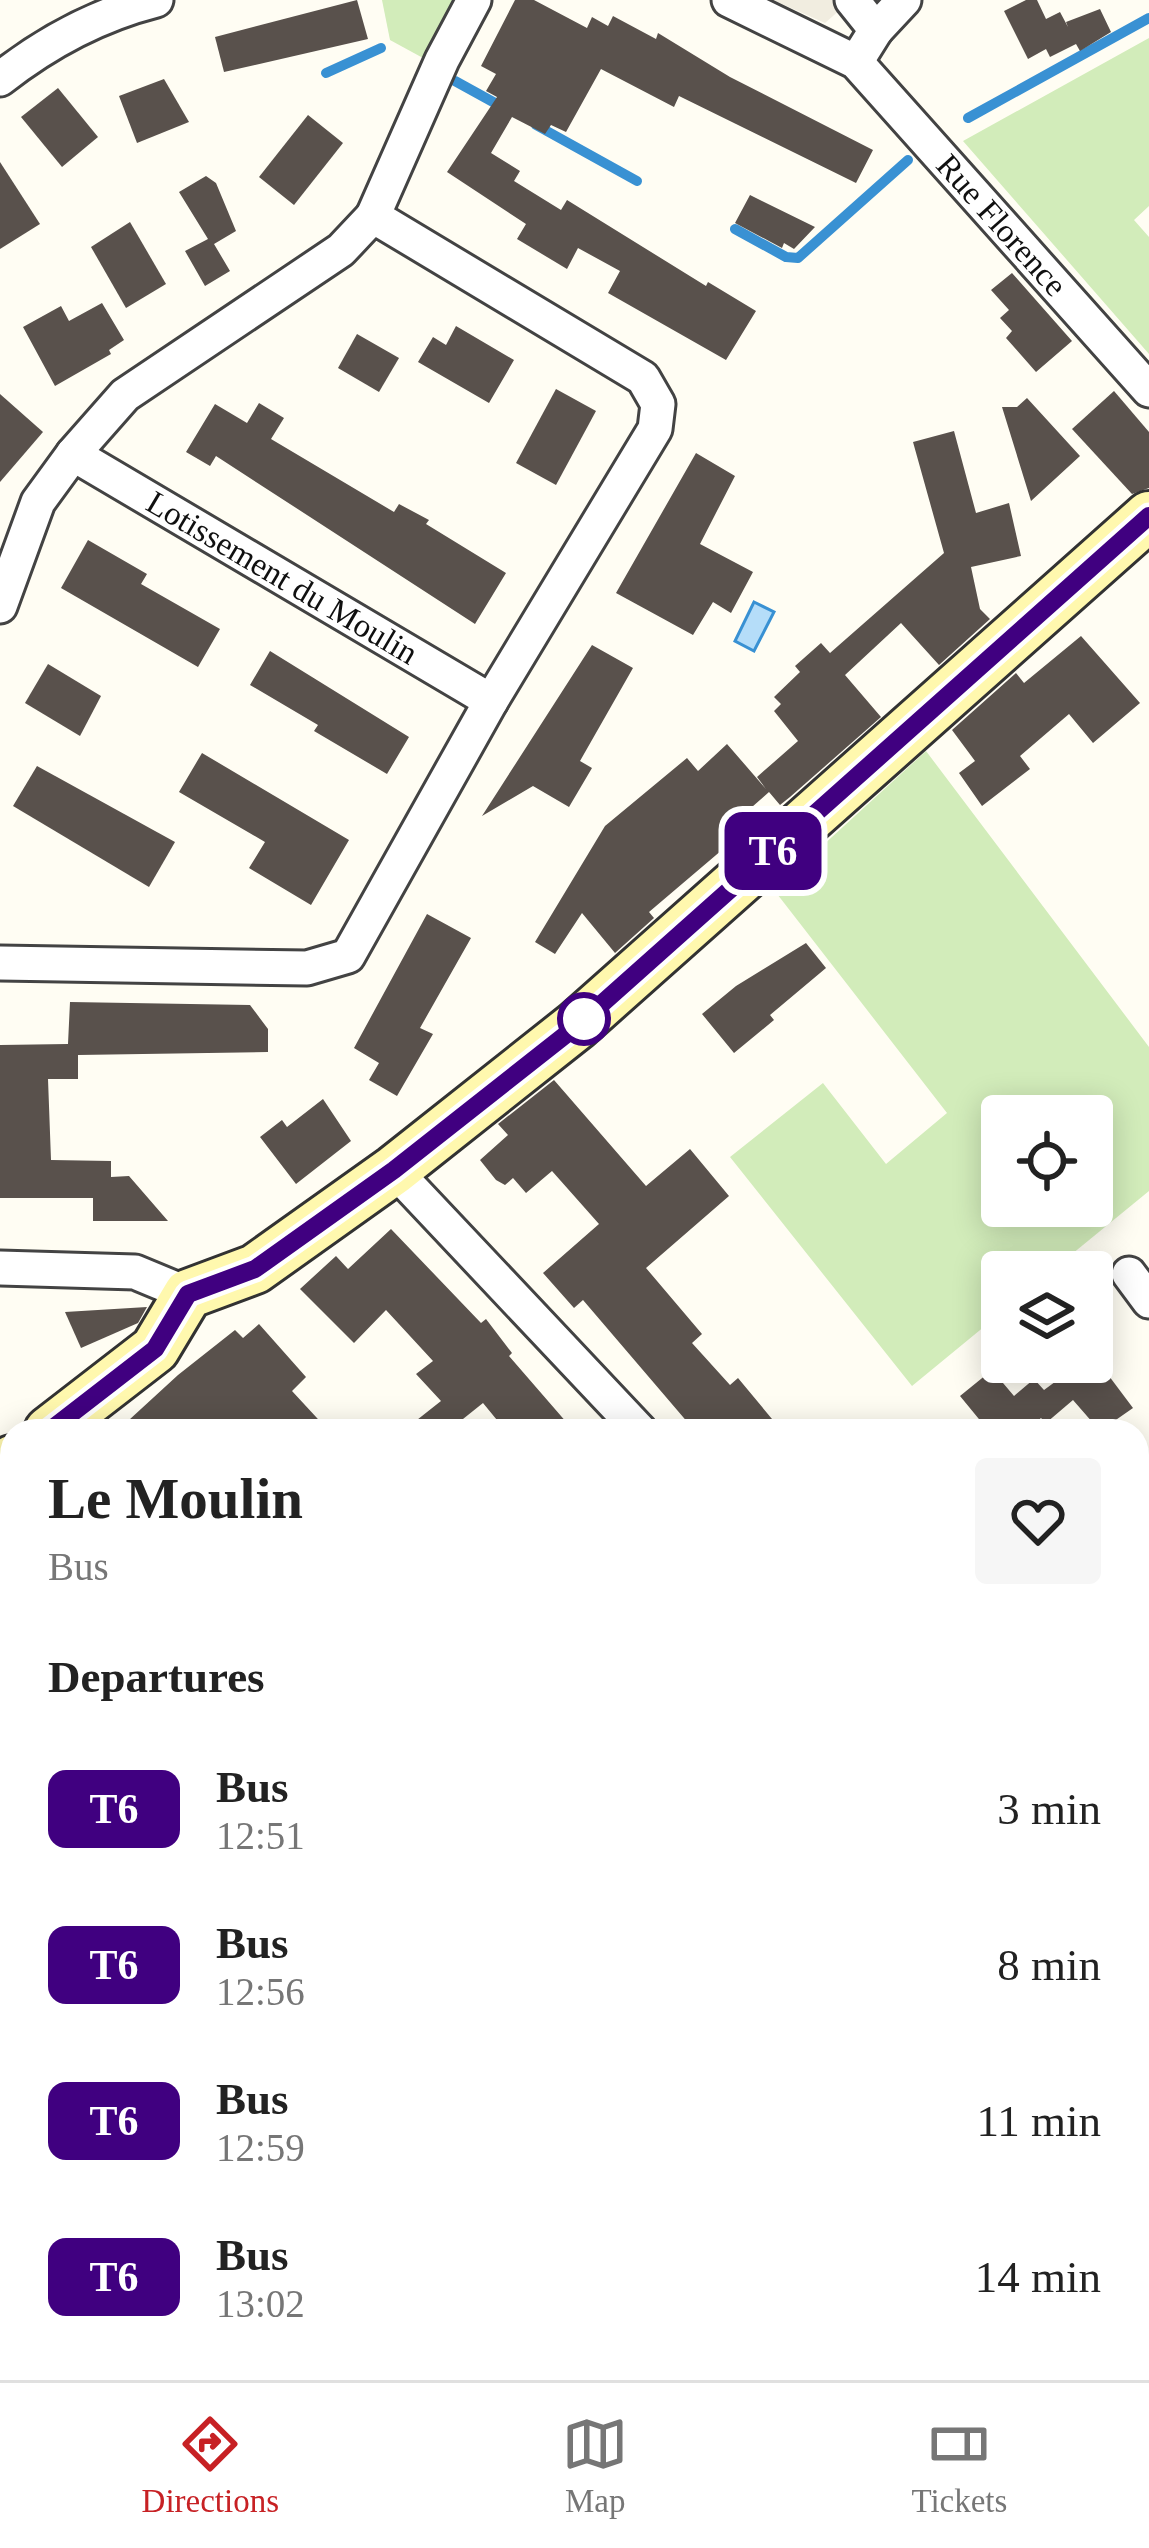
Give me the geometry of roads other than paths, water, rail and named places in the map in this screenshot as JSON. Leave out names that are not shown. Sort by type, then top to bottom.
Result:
[{"type":"street","points":[[0,79],[44,44],[122,9],[156,0]]},
{"type":"street","points":[[0,605],[38,502],[125,395],[340,250],[373,216],[474,0]]},
{"type":"street","points":[[729,0],[856,62],[876,30],[904,0]]},
{"type":"street","points":[[852,0],[876,30]]},
{"type":"street","name":"Rue Florence","points":[[856,62],[1149,390]]},
{"type":"street","points":[[0,963],[307,968],[347,956],[491,701],[655,429],[658,404],[643,378],[373,216]]},
{"type":"street","name":"Lotissement du Moulin","points":[[74,454],[491,701]]},
{"type":"street","points":[[65,1419],[155,1349],[188,1294],[255,1269],[394,1170],[578,1025],[1149,516]]},
{"type":"street","points":[[394,1170],[629,1419]]},
{"type":"street","points":[[0,1268],[135,1272],[188,1294]]},
{"type":"water","points":[[754,602],[774,612],[754,651],[735,641]]},
{"type":"waterway","points":[[968,118],[1149,18]]},
{"type":"waterway","points":[[326,73],[381,48]]},
{"type":"waterway","points":[[455,81],[504,108]]},
{"type":"waterway","points":[[536,125],[637,181]]},
{"type":"waterway","points":[[735,229],[786,257],[798,258],[908,160]]}]
